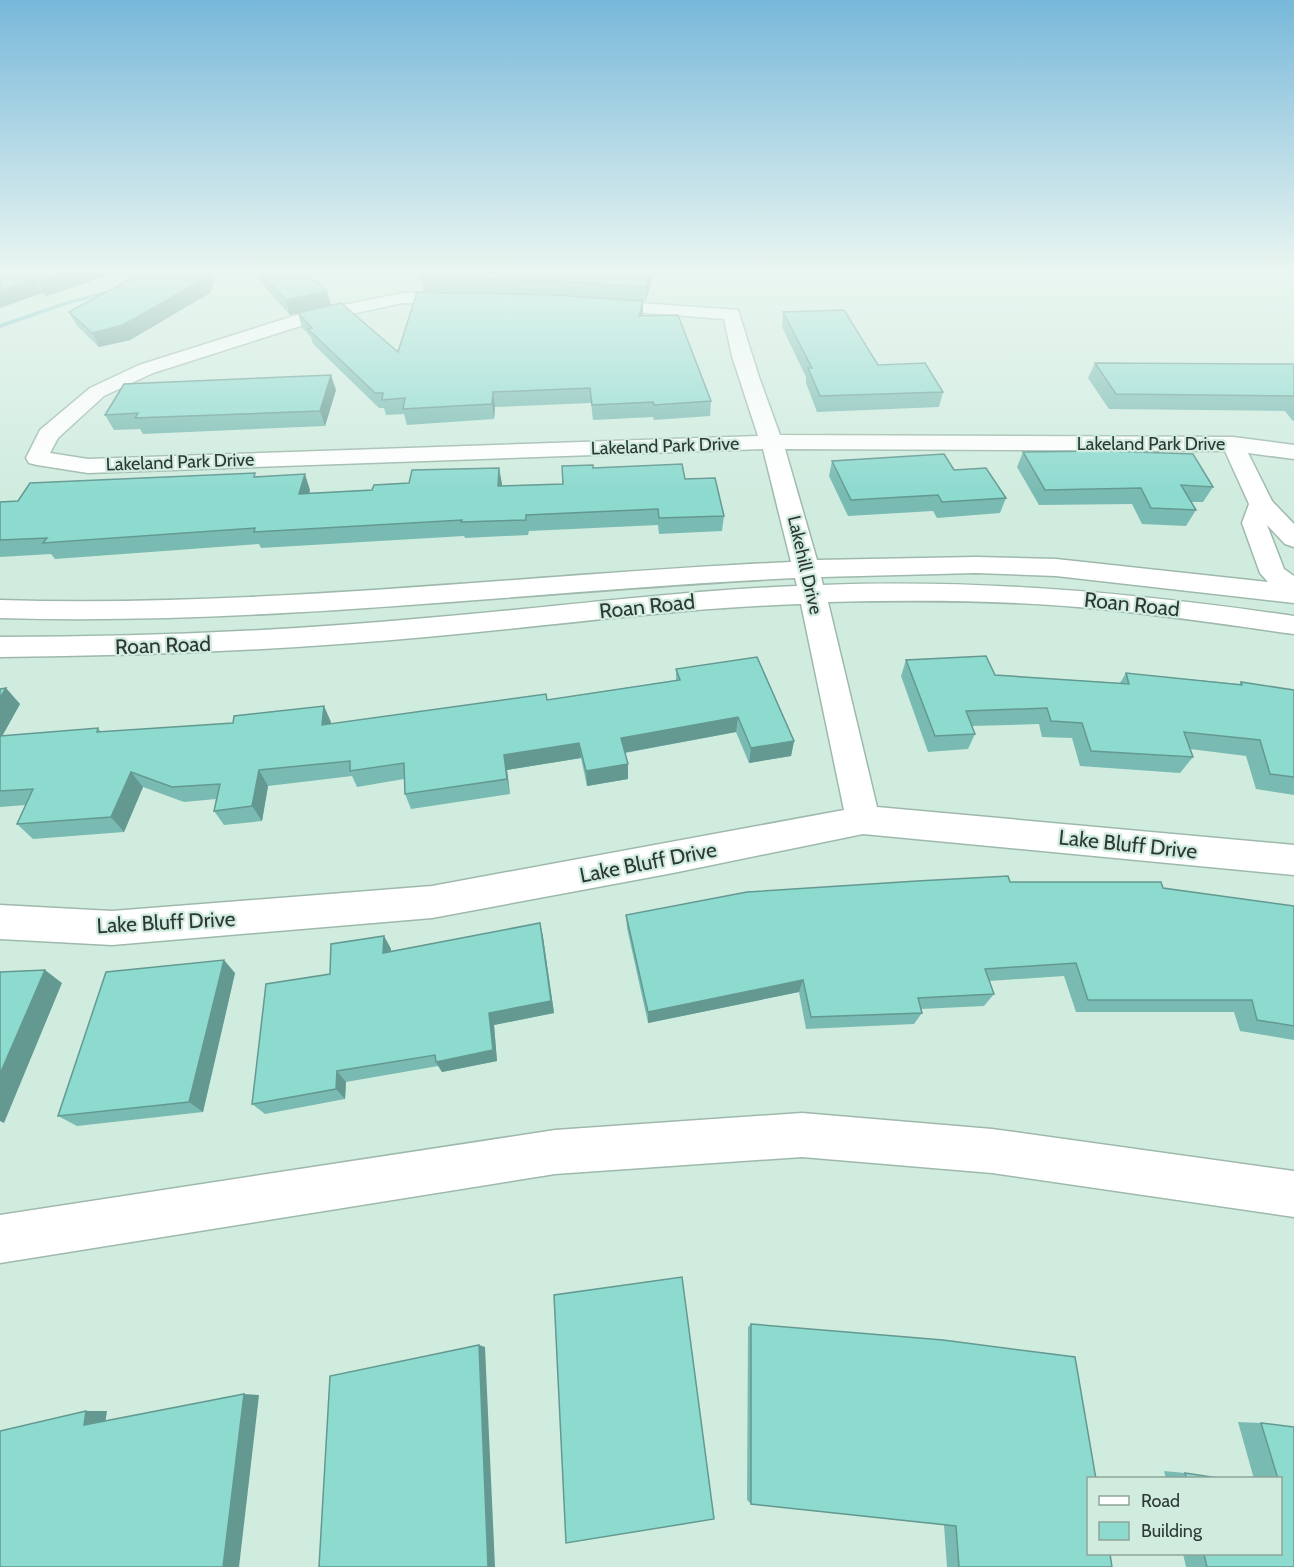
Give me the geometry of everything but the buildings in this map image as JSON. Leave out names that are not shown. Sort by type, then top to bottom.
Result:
[{"type":"street","name":"Lakeland Park Drive","points":[[216,346],[146,369],[97,392],[48,435],[37,458],[88,466],[773,442],[1233,444],[1294,452]]},
{"type":"street","name":"Lakehill Drive","points":[[738,346],[773,442],[810,582],[863,820]]},
{"type":"street","points":[[1233,444],[1261,504],[1294,539]]},
{"type":"street","points":[[1261,504],[1254,523],[1273,573],[1294,589]]},
{"type":"street","name":"Roan Road","points":[[0,647],[120,647],[268,640],[530,619],[691,600],[810,582],[972,565],[1065,567],[1294,594]]},
{"type":"street","name":"Roan Road","points":[[0,609],[146,609],[273,604],[643,577],[810,582],[937,593],[1047,596],[1169,606],[1294,625]]},
{"type":"street","name":"Lake Bluff Drive","points":[[0,922],[112,928],[432,902],[673,858],[863,820],[1294,860]]},
{"type":"street","points":[[0,1239],[555,1152],[802,1135],[992,1151],[1294,1194]]}]
